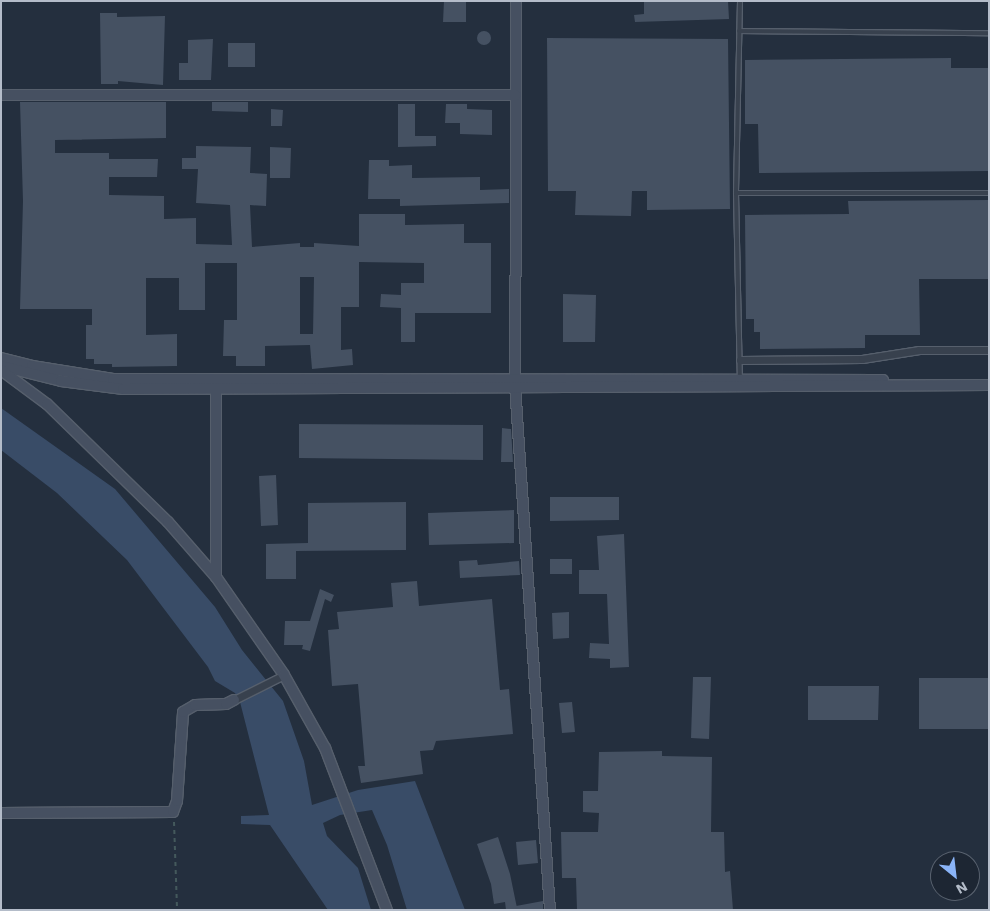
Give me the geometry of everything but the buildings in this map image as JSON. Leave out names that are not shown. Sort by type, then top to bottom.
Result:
[{"type":"street","points":[[516,1],[515,381],[550,910]]},
{"type":"street","points":[[1,95],[516,95]]},
{"type":"street","points":[[740,360],[862,359],[919,350],[989,350]]},
{"type":"street","points":[[1,358],[32,366],[113,379],[989,385]]},
{"type":"street","points":[[1,368],[61,381],[123,389],[216,389],[515,381]]},
{"type":"street","points":[[1,368],[47,404],[168,522],[216,577],[284,675],[324,748],[351,811],[387,910]]},
{"type":"street","points":[[740,383],[989,380]]},
{"type":"street","points":[[216,389],[216,577]]},
{"type":"street","points":[[1,813],[173,812],[177,800],[183,712],[195,705],[226,704],[284,675]]},
{"type":"lane","points":[[740,1],[736,194],[740,383]]},
{"type":"lane","points":[[739,31],[989,33]]},
{"type":"lane","points":[[736,194],[989,193]]},
{"type":"path","points":[[173,812],[177,910]]},
{"type":"water","points":[[1,408],[115,489],[215,607],[242,650],[283,701],[304,761],[312,805],[358,790],[415,781],[465,910],[407,910],[387,845],[372,810],[340,815],[323,823],[327,836],[358,868],[371,910],[328,910],[270,825],[241,824],[241,816],[269,815],[240,702],[235,693],[215,681],[208,667],[127,560],[57,493],[1,450]]}]
